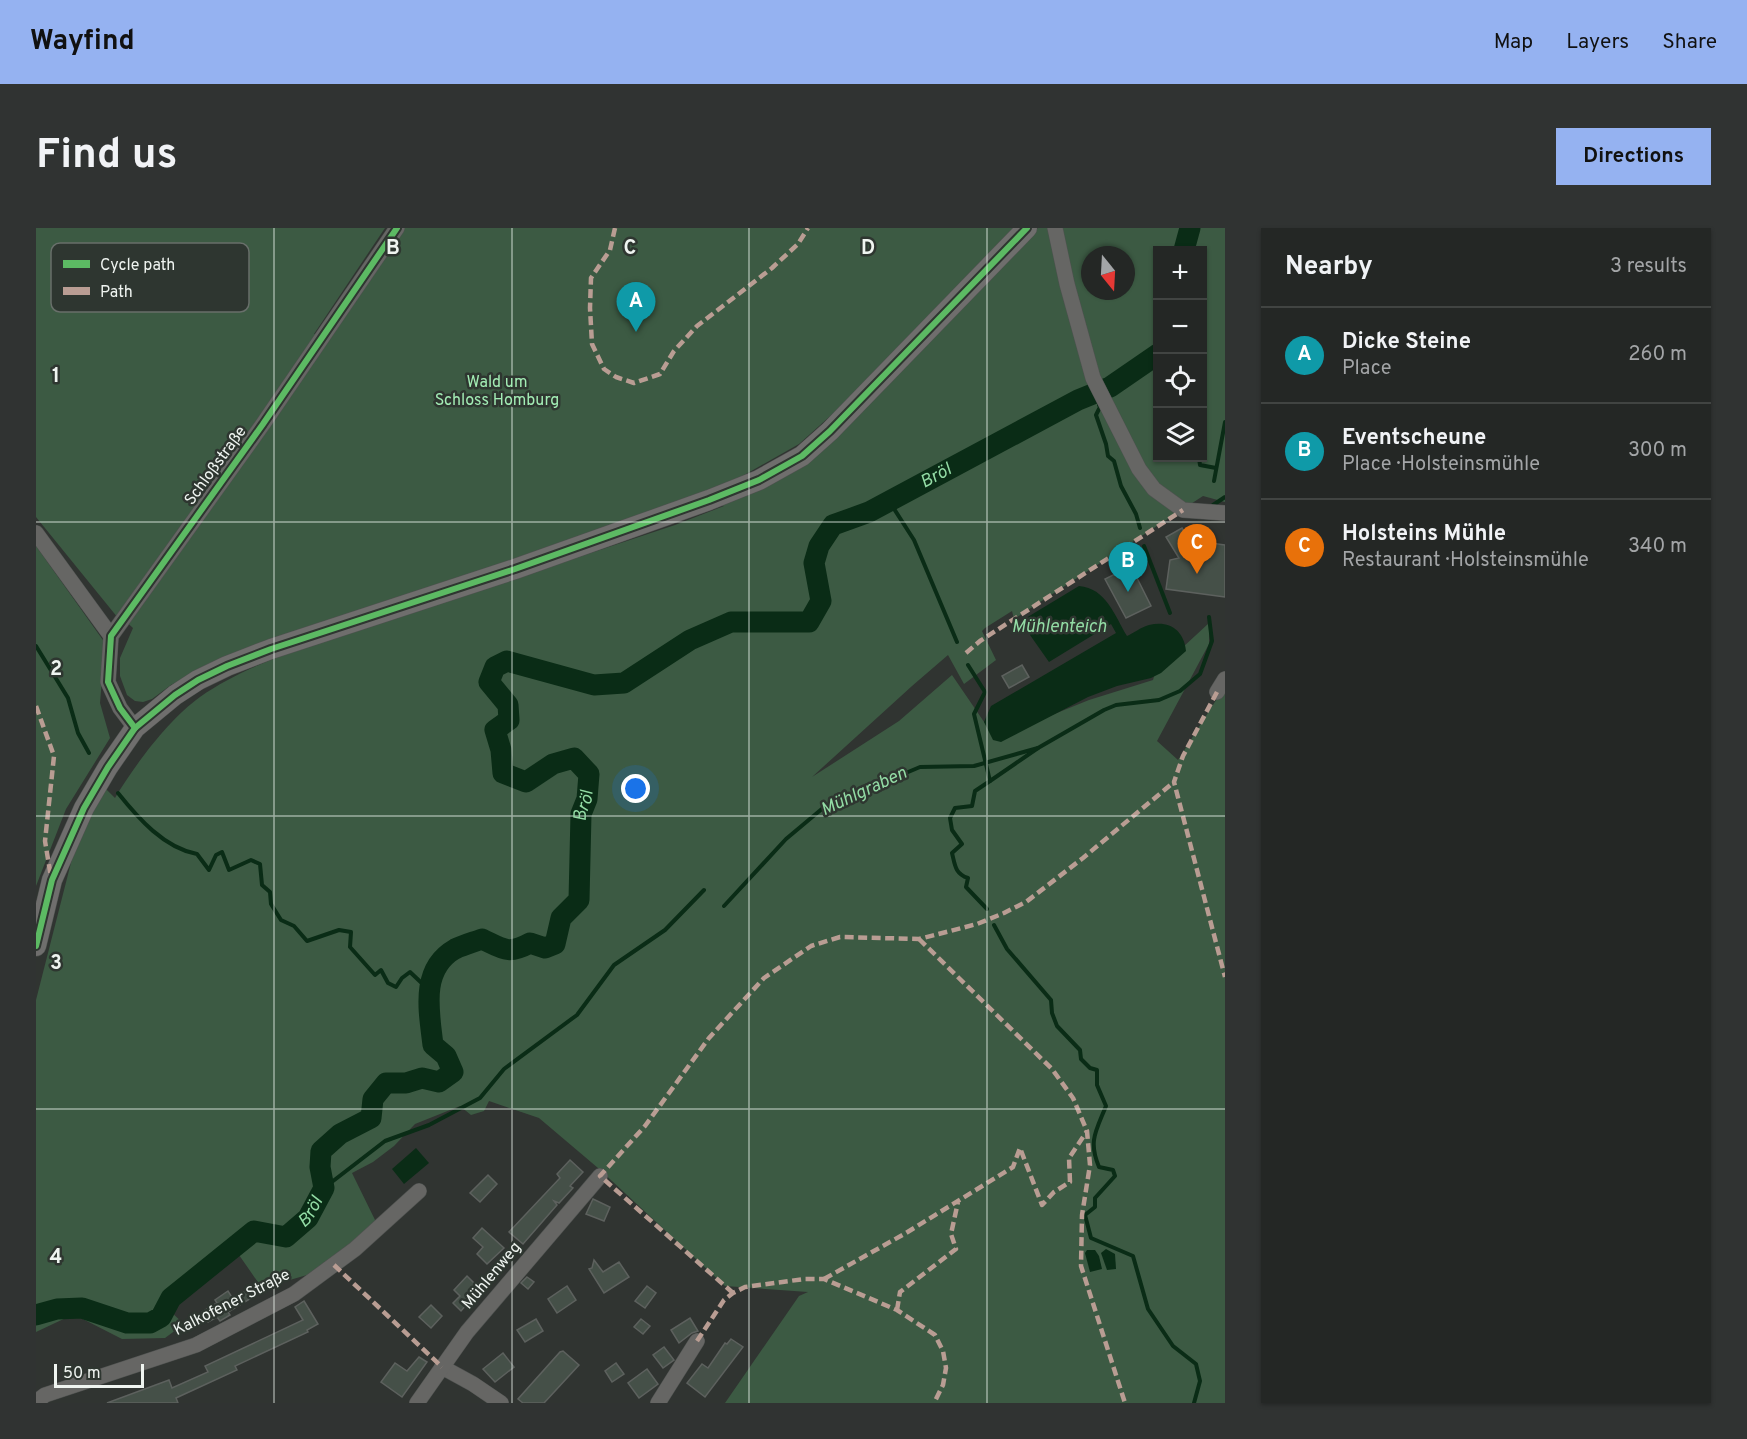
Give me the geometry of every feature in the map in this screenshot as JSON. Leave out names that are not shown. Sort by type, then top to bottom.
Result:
[{"type":"main road","points":[[36,946],[52,880],[84,808],[108,767],[135,728],[175,695],[198,680],[227,666],[271,649],[647,523],[759,480],[802,456],[830,431],[1027,228]]},
{"type":"street","name":"Schloßstraße","points":[[111,636],[263,424],[397,228]]},
{"type":"street","points":[[1055,228],[1070,295],[1093,378],[1139,469],[1154,489],[1183,510],[1225,513]]},
{"type":"street","points":[[36,533],[111,636],[108,682],[120,708],[135,728]]},
{"type":"street","name":"Mühlenweg","points":[[417,1403],[467,1332],[600,1176]]},
{"type":"street","name":"Kalkofener Straße","points":[[36,1402],[45,1395],[196,1345],[294,1294],[355,1248],[419,1191]]},
{"type":"street","points":[[658,1403],[697,1341]]},
{"type":"street","points":[[442,1367],[501,1403]]},
{"type":"green space","name":"Wald um Schloss Homburg","points":[[36,228],[385,228],[314,334],[335,331],[404,228],[1013,228],[857,392],[799,444],[739,478],[700,496],[219,660],[143,702],[135,701],[127,695],[120,676],[120,658],[133,628],[120,616],[118,618],[36,517]]},
{"type":"green space","points":[[1038,228],[1225,228],[1225,502],[1203,496],[1014,619],[1012,611],[985,628],[982,631],[996,660],[964,684],[948,655],[812,777],[899,721],[952,675],[995,738],[1089,700],[1153,680],[1156,670],[1209,623],[1209,644],[1157,741],[1178,760],[1225,686],[1225,1403],[725,1403],[799,1296],[808,1292],[725,1286],[598,1168],[539,1118],[489,1101],[484,1111],[471,1115],[460,1106],[415,1124],[394,1146],[373,1162],[352,1173],[377,1224],[307,1275],[262,1288],[239,1255],[205,1275],[170,1311],[184,1324],[165,1338],[122,1339],[77,1316],[70,1316],[36,1332],[36,1000],[75,847],[105,788],[115,798],[164,730],[188,706],[242,672],[289,653],[675,525],[724,506],[714,505],[866,406]]},
{"type":"green space","points":[[36,546],[105,643],[100,703],[110,738],[66,809],[36,886]]},
{"type":"water","name":"Mühlenteich","points":[[1079,586],[1088,588],[1103,597],[1127,636],[1149,625],[1169,625],[1179,632],[1186,651],[1161,673],[1151,678],[1117,686],[1088,697],[1001,742],[993,740],[984,722],[991,706],[1116,633],[1111,624],[1049,662],[1030,635],[1030,626],[1026,618]]},
{"type":"water","points":[[416,1148],[429,1163],[404,1184],[392,1169]]},
{"type":"water","points":[[1106,1249],[1115,1254],[1116,1269],[1107,1270],[1101,1253]]},
{"type":"water","points":[[1087,1250],[1095,1250],[1102,1269],[1090,1272],[1085,1253]]},
{"type":"building","points":[[1182,528],[1189,540],[1225,545],[1225,597],[1166,589],[1170,560],[1179,558],[1166,537]]},
{"type":"building","points":[[1131,566],[1151,606],[1126,618],[1105,579]]},
{"type":"building","points":[[1022,665],[1029,677],[1009,688],[1002,676]]},
{"type":"building","points":[[570,1160],[583,1172],[570,1186],[573,1188],[559,1203],[554,1201],[557,1205],[523,1244],[509,1232],[560,1178],[557,1174]]},
{"type":"building","points":[[488,1175],[497,1184],[480,1202],[470,1193]]},
{"type":"building","points":[[593,1199],[610,1207],[604,1221],[586,1214]]},
{"type":"building","points":[[482,1228],[504,1248],[487,1264],[477,1254],[483,1247],[473,1238]]},
{"type":"building","points":[[594,1260],[603,1272],[619,1262],[629,1277],[604,1293],[589,1269],[592,1268]]},
{"type":"building","points":[[467,1276],[478,1287],[465,1300],[468,1303],[461,1311],[453,1303],[460,1296],[454,1290]]},
{"type":"building","points":[[527,1277],[534,1282],[528,1289],[521,1283]]},
{"type":"building","points":[[567,1286],[576,1300],[557,1313],[548,1299]]},
{"type":"building","points":[[647,1286],[656,1293],[645,1308],[635,1301]]},
{"type":"building","points":[[248,1289],[253,1297],[228,1312],[230,1315],[220,1321],[217,1317],[208,1322],[202,1312],[217,1303],[215,1300],[228,1291],[233,1299]]},
{"type":"building","points":[[304,1301],[318,1324],[307,1330],[308,1332],[235,1366],[237,1370],[176,1398],[178,1403],[107,1403],[169,1380],[172,1388],[208,1372],[205,1366],[303,1320],[295,1307]]},
{"type":"building","points":[[431,1305],[442,1316],[431,1328],[419,1317]]},
{"type":"building","points":[[690,1318],[698,1331],[679,1343],[671,1330]]},
{"type":"building","points":[[536,1319],[543,1331],[525,1342],[517,1330]]},
{"type":"building","points":[[641,1319],[650,1326],[643,1334],[634,1327]]},
{"type":"building","points":[[731,1339],[743,1347],[705,1397],[687,1383],[702,1364],[708,1368],[725,1343],[727,1344]]},
{"type":"building","points":[[664,1347],[674,1360],[663,1368],[653,1355]]},
{"type":"building","points":[[563,1351],[579,1365],[544,1403],[523,1403],[518,1399],[560,1352]]},
{"type":"building","points":[[503,1353],[514,1367],[495,1382],[483,1369]]},
{"type":"building","points":[[419,1357],[427,1362],[402,1397],[381,1382],[395,1363],[407,1371]]},
{"type":"building","points":[[616,1363],[624,1374],[612,1382],[605,1371]]},
{"type":"building","points":[[647,1369],[658,1384],[639,1398],[628,1383]]},
{"type":"waterway","name":"Bröl","points":[[1185,246],[1190,228]]},
{"type":"waterway","name":"Bröl","points":[[36,1315],[57,1309],[82,1308],[127,1323],[150,1323],[161,1317],[171,1298],[254,1231],[286,1237],[308,1218],[324,1188],[320,1167],[321,1151],[340,1134],[371,1118],[373,1099],[386,1083],[406,1083],[422,1078],[439,1082],[453,1072],[446,1056],[433,1045],[430,1018],[429,992],[436,968],[444,957],[455,949],[482,939],[511,950],[530,943],[545,948],[555,944],[561,918],[579,900],[581,814],[587,799],[589,774],[574,758],[553,764],[526,782],[503,773],[501,750],[495,730],[509,720],[508,705],[489,682],[495,667],[507,661],[594,685],[624,683],[690,640],[731,622],[809,622],[821,601],[814,563],[819,546],[833,525],[869,512],[1078,400],[1110,387],[1153,357]]},
{"type":"waterway","points":[[1099,405],[1096,415],[1108,456],[1114,461],[1121,486],[1136,514],[1140,528]]},
{"type":"waterway","name":"Mühlgraben","points":[[1214,481],[1225,422]]},
{"type":"waterway","points":[[1200,462],[1200,465],[1216,468]]},
{"type":"waterway","points":[[1213,505],[1225,497]]},
{"type":"waterway","points":[[889,501],[914,540],[957,642]]},
{"type":"waterway","points":[[1144,546],[1170,613]]},
{"type":"waterway","name":"Mühlgraben","points":[[990,781],[1038,748],[1104,710],[1116,705],[1159,700],[1180,691],[1200,674],[1212,641],[1209,617]]},
{"type":"waterway","points":[[36,646],[68,698],[78,733],[89,753]]},
{"type":"waterway","points":[[968,665],[985,692],[974,714],[990,781],[975,791],[972,806],[955,808],[950,818],[952,830],[962,844],[952,853],[958,871],[968,878],[966,887],[987,909]]},
{"type":"waterway","name":"Mühlgraben","points":[[724,906],[786,839],[823,808],[920,767],[974,766],[1038,748]]},
{"type":"waterway","points":[[118,793],[153,831],[185,851],[197,854],[209,870],[216,855],[222,852],[229,870],[251,860],[260,864],[262,885],[270,892],[271,904],[281,920],[294,926],[307,941],[339,930],[351,932],[350,947],[375,975],[381,970],[388,983],[396,987],[410,972],[428,989]]},
{"type":"waterway","points":[[324,1188],[385,1141],[429,1125],[480,1098],[504,1069],[577,1015],[614,965],[665,930],[704,890]]},
{"type":"waterway","points":[[994,925],[1007,949],[1051,1000],[1052,1013],[1057,1026],[1080,1050],[1081,1059],[1090,1068],[1097,1070],[1097,1085],[1106,1106],[1096,1129],[1094,1150],[1099,1167],[1113,1170],[1115,1176],[1095,1198],[1095,1207],[1085,1215],[1091,1238],[1133,1256],[1148,1309],[1173,1346],[1196,1364],[1200,1381],[1194,1403]]},
{"type":"marked path","points":[[615,228],[610,250],[591,278],[592,344],[604,369],[616,377],[634,383],[660,374],[674,351],[697,326],[772,268],[798,244],[808,228]]},
{"type":"marked path","points":[[966,653],[980,641],[1183,510]]},
{"type":"marked path","points":[[1217,692],[1183,756],[1174,782],[1225,977]]},
{"type":"marked path","points":[[36,706],[54,756],[45,841],[51,877]]},
{"type":"marked path","points":[[733,1293],[600,1176],[645,1126],[709,1038],[764,978],[811,946],[840,937],[919,939],[977,924],[1026,902],[1174,782]]},
{"type":"marked path","points":[[919,939],[1052,1069],[1073,1098],[1087,1131],[1090,1165],[1082,1215],[1081,1266],[1125,1403]]},
{"type":"marked path","points":[[824,1279],[906,1233],[1013,1167],[1020,1148],[1042,1205],[1054,1192],[1070,1182],[1069,1158],[1087,1131]]},
{"type":"marked path","points":[[897,1310],[900,1292],[956,1249],[951,1234],[958,1202]]},
{"type":"marked path","points":[[334,1265],[442,1367]]},
{"type":"marked path","points":[[697,1341],[724,1300],[745,1287],[804,1279],[824,1279],[897,1310],[935,1335],[943,1351],[946,1368],[943,1385],[934,1403]]},
{"type":"cycle path","points":[[135,728],[120,708],[108,682],[111,636],[263,424],[397,228]]},
{"type":"cycle path","points":[[36,946],[52,880],[84,808],[108,767],[135,728],[175,695],[198,680],[227,666],[271,649],[515,569],[759,480],[802,456],[830,431],[1027,228]]},
{"type":"place","name":"Dicke Steine","points":[[636,332]]},
{"type":"place","name":"Holsteins Mühle","points":[[1197,574]]},
{"type":"place","name":"Eventscheune","points":[[1128,592]]}]
